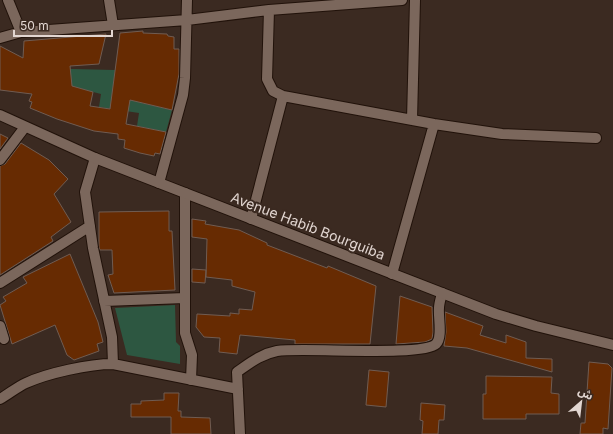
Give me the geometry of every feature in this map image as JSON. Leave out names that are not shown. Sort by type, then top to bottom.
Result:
[{"type":"street","points":[[8,0],[21,32]]},
{"type":"street","points":[[110,0],[113,25]]},
{"type":"street","points":[[159,183],[183,95],[187,62],[186,0]]},
{"type":"street","points":[[0,38],[21,32],[187,20],[269,10],[402,0]]},
{"type":"street","points":[[412,120],[415,0]]},
{"type":"street","points":[[269,10],[267,79],[274,91],[283,96],[434,124],[502,134],[596,138]]},
{"type":"street","points":[[251,219],[283,96]]},
{"type":"street","name":"Avenue Habib Bourguiba","points":[[0,116],[95,158],[496,314],[536,326],[613,345]]},
{"type":"street","points":[[392,274],[434,124]]},
{"type":"street","points":[[0,160],[25,127]]},
{"type":"street","points":[[95,158],[85,192],[90,226],[112,337],[113,364]]},
{"type":"street","points":[[184,193],[184,333],[192,355],[191,380]]},
{"type":"street","points":[[0,283],[90,226]]},
{"type":"street","points":[[243,434],[237,372],[256,358],[277,352],[400,350],[433,346],[439,339],[439,308],[442,293]]},
{"type":"street","points":[[104,301],[185,298]]},
{"type":"street","points":[[0,326],[4,339]]},
{"type":"street","points":[[0,400],[25,383],[97,364],[113,364],[238,389]]},
{"type":"green space","points":[[71,69],[115,70],[113,90],[143,94],[142,103],[172,110],[166,132],[137,126],[139,113],[99,107],[101,94],[66,85]]},
{"type":"green space","points":[[175,305],[176,342],[180,346],[180,364],[127,355],[115,308]]},
{"type":"building","points":[[143,31],[143,33],[167,34],[168,36],[174,37],[174,49],[179,49],[179,74],[172,110],[130,100],[126,124],[166,132],[160,154],[155,153],[154,156],[124,148],[125,140],[118,139],[118,134],[94,131],[57,119],[30,108],[32,102],[29,101],[32,94],[0,90],[0,46],[23,58],[24,41],[106,34],[99,64],[70,66],[72,86],[93,92],[90,106],[110,109],[120,33]]},
{"type":"building","points":[[0,134],[8,138],[0,149]]},
{"type":"building","points":[[21,143],[49,160],[68,179],[54,194],[71,222],[51,237],[53,241],[0,275],[0,166],[5,164]]},
{"type":"building","points":[[169,211],[169,231],[172,231],[175,290],[114,293],[108,275],[113,274],[112,250],[100,250],[99,247],[99,212]]},
{"type":"building","points":[[192,219],[206,221],[205,224],[239,230],[267,243],[267,245],[327,268],[328,266],[376,286],[370,344],[295,344],[295,340],[240,335],[237,354],[219,352],[220,338],[204,337],[196,327],[197,314],[230,316],[230,313],[239,314],[239,309],[252,310],[255,292],[232,286],[232,280],[206,277],[207,239],[192,237]]},
{"type":"building","points":[[70,254],[98,322],[103,342],[97,344],[99,351],[74,360],[67,355],[55,325],[12,344],[0,305],[6,301],[3,297],[27,283],[23,277]]},
{"type":"building","points":[[192,269],[206,270],[205,283],[192,282]]},
{"type":"building","points":[[400,296],[432,307],[432,339],[425,342],[396,344]]},
{"type":"building","points":[[445,312],[483,326],[480,335],[506,343],[506,335],[526,342],[526,358],[552,359],[552,372],[467,348],[444,346],[446,332]]},
{"type":"building","points":[[589,362],[608,364],[612,368],[608,429],[603,428],[603,434],[580,434],[581,423],[585,423]]},
{"type":"building","points":[[369,370],[389,372],[386,407],[366,405]]},
{"type":"building","points":[[486,376],[552,377],[551,393],[559,394],[559,414],[526,414],[526,419],[483,419],[483,394],[486,394]]},
{"type":"building","points":[[164,393],[179,393],[178,411],[181,411],[181,417],[210,418],[211,434],[171,434],[171,417],[131,417],[131,404],[141,404],[141,401],[164,400]]},
{"type":"building","points":[[421,403],[445,405],[444,420],[439,420],[438,434],[422,434],[423,421],[420,420]]}]
